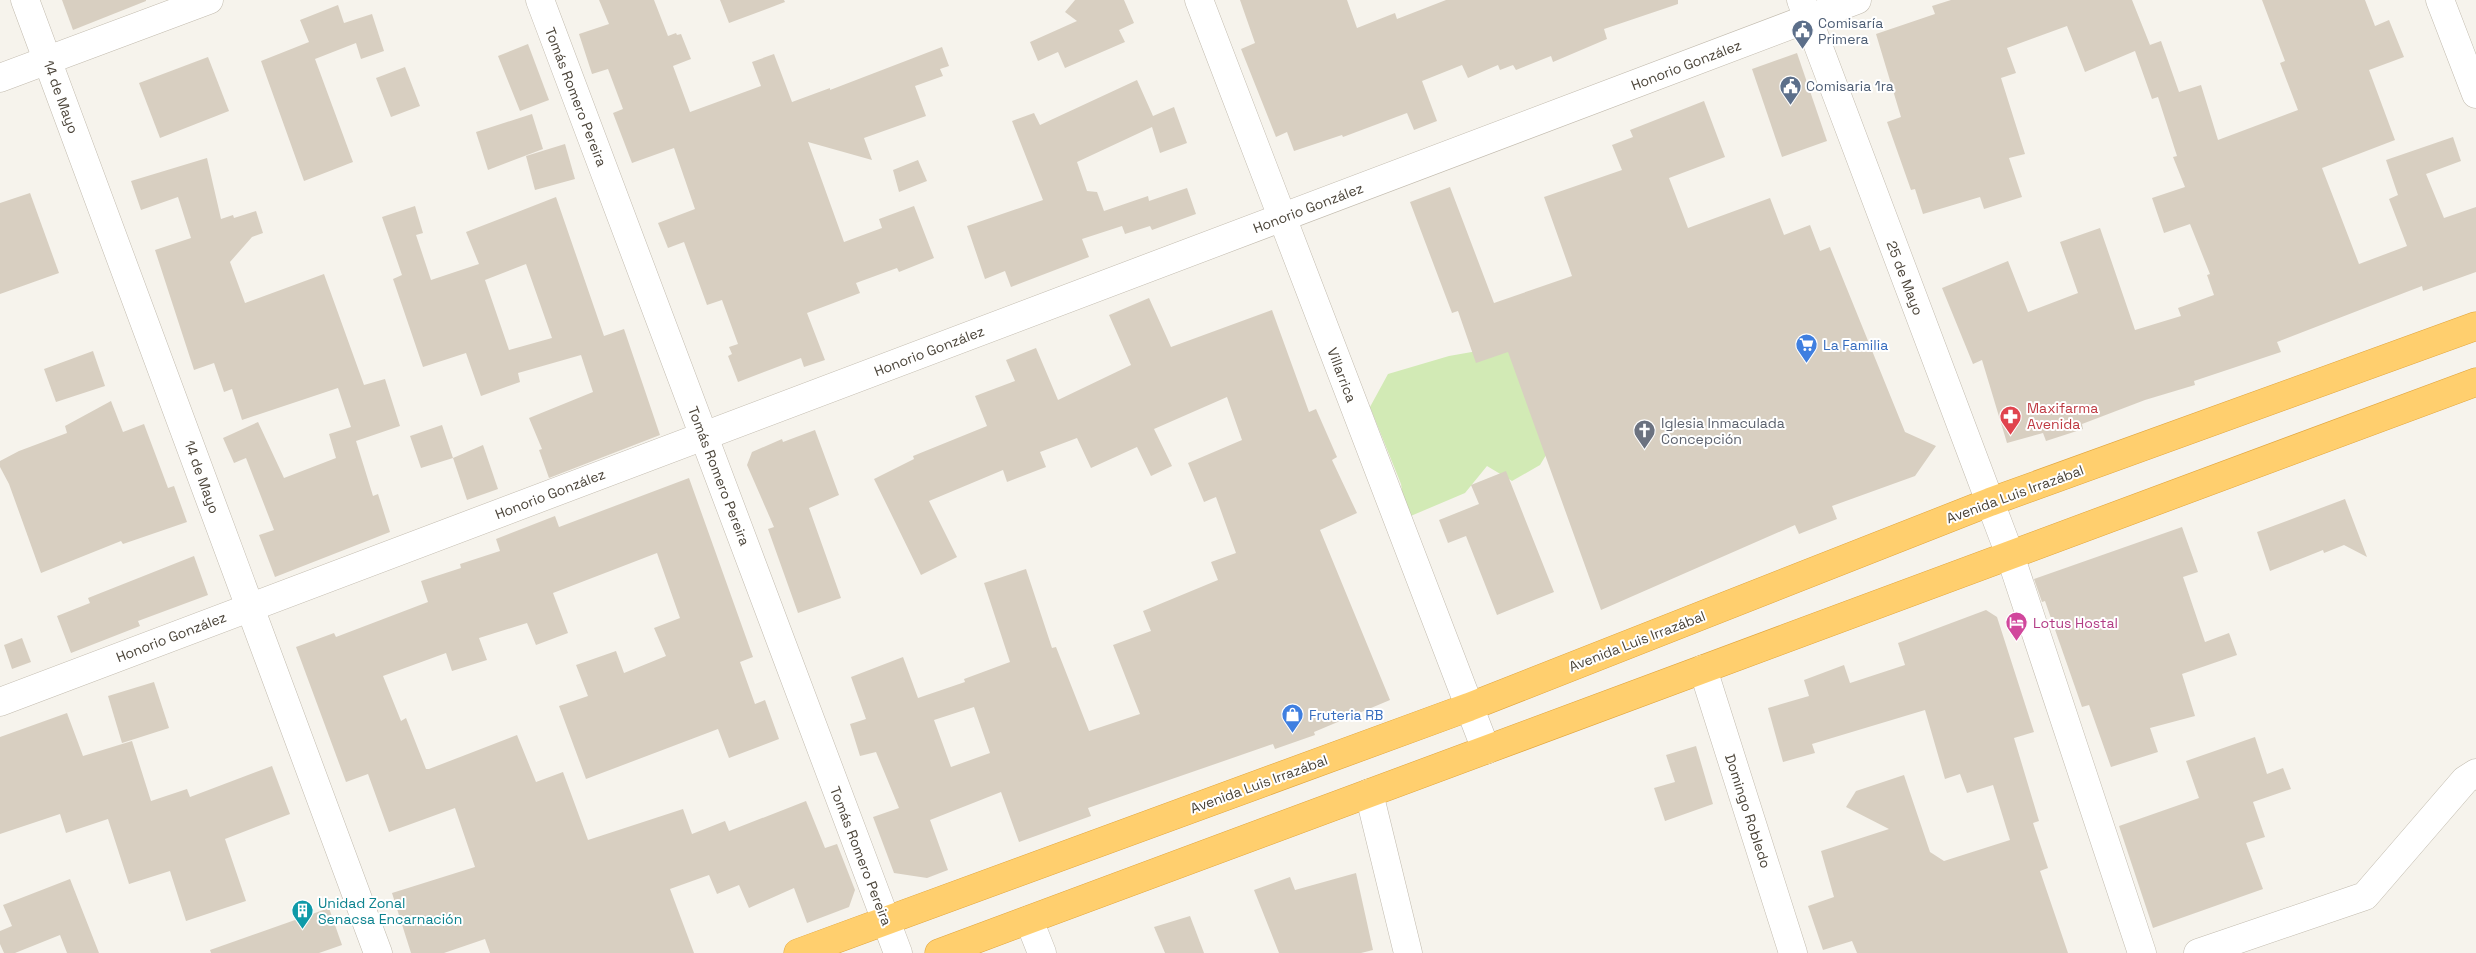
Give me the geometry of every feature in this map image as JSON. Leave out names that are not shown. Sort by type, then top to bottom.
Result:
[{"type":"highway","name":"Avenida Luis Irrazábal","points":[[798,953],[1469,707],[1990,502],[2476,326]]},
{"type":"highway","points":[[940,953],[2476,382]]},
{"type":"street","name":"14 de Mayo","points":[[26,0],[378,953]]},
{"type":"street","points":[[0,78],[209,0]]},
{"type":"street","name":"Tomás Romero Pereira","points":[[540,0],[898,953]]},
{"type":"street","name":"Villarrica","points":[[1199,0],[1486,750]]},
{"type":"street","name":"Honorio González","points":[[0,702],[1282,218],[1804,9],[1857,0]]},
{"type":"street","points":[[2440,0],[2476,94]]},
{"type":"street","name":"25 de Mayo","points":[[1804,9],[2010,555],[2142,953]]},
{"type":"street","name":"Domingo Robledo","points":[[1703,669],[1793,953]]},
{"type":"street","points":[[2198,953],[2365,896],[2465,780],[2476,773]]},
{"type":"street","points":[[1369,793],[1408,953]]},
{"type":"street","points":[[1030,920],[1042,953]]},
{"type":"green space","points":[[1506,346],[1554,442],[1540,465],[1512,481],[1487,466],[1465,493],[1406,518],[1401,484],[1370,407],[1388,374],[1449,356]]},
{"type":"building","points":[[62,0],[146,0],[146,1],[73,30]]},
{"type":"building","points":[[599,0],[654,0],[668,36],[676,33],[677,35],[681,34],[691,59],[673,66],[690,112],[761,86],[752,62],[774,54],[792,102],[830,88],[830,90],[942,47],[949,66],[940,69],[943,76],[915,86],[926,116],[864,138],[872,160],[808,142],[844,242],[882,228],[879,219],[914,206],[934,258],[899,272],[897,268],[856,283],[860,293],[807,313],[825,360],[804,367],[801,358],[738,382],[728,356],[732,354],[729,347],[738,344],[722,300],[707,305],[684,242],[668,248],[658,223],[695,209],[674,148],[632,163],[613,113],[623,109],[608,69],[592,74],[579,34],[609,24]]},
{"type":"building","points":[[720,0],[784,0],[785,2],[729,23]]},
{"type":"building","points":[[1075,0],[1124,0],[1134,23],[1119,30],[1125,42],[1065,68],[1058,52],[1038,61],[1030,42],[1077,21],[1065,12]]},
{"type":"building","points":[[1240,0],[1347,0],[1357,28],[1395,13],[1397,19],[1446,0],[1678,0],[1678,4],[1604,29],[1607,39],[1553,62],[1551,56],[1516,70],[1513,65],[1500,70],[1498,65],[1468,78],[1462,65],[1422,81],[1437,121],[1414,130],[1407,113],[1343,137],[1342,135],[1294,151],[1287,132],[1276,137],[1241,49],[1255,43]]},
{"type":"building","points":[[1951,0],[2132,0],[2150,45],[2161,41],[2179,92],[2201,85],[2218,140],[2298,110],[2280,63],[2285,61],[2262,0],[2365,0],[2375,26],[2389,20],[2404,57],[2369,70],[2395,140],[2322,168],[2359,264],[2407,246],[2389,199],[2398,195],[2386,160],[2453,137],[2461,161],[2426,174],[2444,218],[2476,207],[2476,272],[2423,291],[2422,286],[2277,342],[2281,352],[2194,381],[2195,385],[2145,400],[2082,424],[2083,429],[2046,441],[2043,433],[2007,443],[1982,360],[1973,364],[1942,288],[2008,261],[2028,312],[2078,293],[2060,242],[2100,228],[2135,330],[2181,316],[2178,308],[2214,295],[2207,275],[2210,274],[2190,224],[2164,233],[2152,198],[2185,187],[2173,157],[2177,156],[2158,97],[2152,99],[2135,51],[2085,72],[2067,26],[2007,48],[2016,73],[2001,78],[2025,154],[2009,158],[2022,197],[1984,209],[1980,197],[1923,214],[1915,189],[1911,190],[1887,122],[1901,117],[1876,34],[1935,14],[1932,6]]},
{"type":"building","points":[[338,5],[344,23],[372,14],[384,51],[361,59],[356,43],[315,59],[353,162],[304,181],[261,61],[309,42],[300,20]]},
{"type":"building","points":[[528,44],[549,100],[520,111],[498,56]]},
{"type":"building","name":"Comisaria 1ra","points":[[1797,53],[1827,141],[1782,157],[1752,69]]},
{"type":"building","points":[[208,57],[229,111],[160,138],[139,83]]},
{"type":"building","points":[[405,67],[420,106],[391,117],[376,78]]},
{"type":"building","points":[[1137,80],[1153,116],[1174,107],[1187,143],[1160,153],[1152,127],[1077,162],[1087,191],[1097,192],[1104,211],[1148,196],[1149,201],[1187,188],[1196,214],[1152,230],[1150,226],[1125,234],[1122,226],[1082,239],[1089,257],[1011,287],[1005,271],[985,279],[967,226],[1043,200],[1012,121],[1034,113],[1040,125]]},
{"type":"building","points":[[1704,101],[1725,157],[1669,178],[1688,228],[1770,198],[1784,235],[1810,225],[1820,251],[1830,247],[1905,432],[1936,446],[1915,476],[1832,506],[1837,519],[1799,534],[1795,525],[1601,610],[1508,352],[1476,363],[1458,311],[1452,313],[1410,202],[1450,187],[1494,303],[1572,276],[1544,197],[1622,170],[1612,145],[1633,137],[1630,130]]},
{"type":"building","points":[[532,114],[543,149],[488,170],[476,132]]},
{"type":"building","points":[[565,144],[575,179],[535,190],[526,156]]},
{"type":"building","points":[[207,158],[221,219],[233,215],[234,218],[256,211],[263,233],[252,237],[230,262],[245,303],[324,274],[364,385],[385,379],[400,426],[356,441],[373,496],[378,494],[390,532],[275,577],[259,535],[274,530],[246,458],[234,463],[223,438],[258,422],[284,478],[336,458],[329,434],[351,427],[338,388],[242,420],[232,389],[224,392],[214,363],[194,370],[155,250],[191,238],[178,197],[141,210],[131,181]]},
{"type":"building","points":[[918,160],[927,181],[899,192],[893,170]]},
{"type":"building","points":[[30,193],[59,273],[0,294],[0,203]]},
{"type":"building","points":[[556,197],[604,336],[624,329],[660,435],[549,478],[539,450],[542,449],[529,418],[593,392],[581,355],[518,373],[520,382],[481,396],[466,353],[423,367],[393,279],[402,275],[382,217],[415,206],[423,233],[416,235],[431,280],[479,264],[466,232]],"holes":[[[526,264],[552,338],[509,350],[485,280]]]},
{"type":"building","points":[[1149,298],[1171,347],[1272,310],[1309,412],[1316,409],[1337,457],[1332,460],[1357,513],[1320,530],[1390,700],[1314,732],[1315,735],[1275,749],[1273,744],[1088,808],[1091,816],[1019,842],[1001,792],[930,820],[948,870],[927,878],[894,873],[873,817],[899,808],[876,752],[860,756],[850,724],[866,719],[851,677],[903,657],[918,698],[965,682],[964,679],[1010,662],[984,583],[1026,569],[1052,648],[1056,647],[1089,731],[1140,714],[1113,645],[1151,631],[1143,611],[1218,580],[1211,562],[1236,553],[1216,497],[1204,502],[1188,463],[1242,440],[1227,397],[1154,429],[1172,466],[1151,476],[1137,447],[1091,468],[1077,438],[1040,452],[1046,467],[1007,482],[1003,470],[929,501],[957,557],[921,575],[874,479],[914,459],[913,456],[987,426],[975,396],[1015,381],[1006,360],[1036,348],[1058,400],[1131,365],[1109,315]],"holes":[[[974,707],[990,753],[951,767],[934,720]]]},
{"type":"building","points":[[93,351],[105,386],[56,402],[44,369]]},
{"type":"building","points":[[111,401],[123,432],[144,424],[168,488],[174,486],[187,522],[123,544],[121,541],[41,573],[9,484],[0,467],[0,461],[19,451],[67,433],[65,426]]},
{"type":"building","points":[[442,425],[453,458],[421,468],[410,436]]},
{"type":"building","points":[[815,430],[839,495],[809,508],[841,598],[798,613],[768,529],[774,527],[747,465],[752,452],[782,439],[783,442]]},
{"type":"building","points":[[483,445],[498,489],[467,500],[453,458]]},
{"type":"building","points":[[1506,471],[1554,592],[1497,615],[1466,536],[1448,543],[1439,520],[1479,504],[1471,485]]},
{"type":"building","points":[[689,478],[753,657],[740,662],[755,704],[765,700],[779,739],[729,758],[718,729],[586,779],[559,706],[588,696],[576,665],[616,651],[624,673],[666,656],[654,628],[680,618],[657,553],[553,593],[568,633],[536,645],[527,623],[479,638],[487,660],[452,671],[446,653],[383,676],[401,721],[406,718],[426,769],[517,735],[536,782],[563,772],[588,840],[683,809],[692,834],[725,821],[729,831],[806,801],[825,848],[837,844],[855,890],[849,907],[807,923],[794,888],[749,908],[739,885],[717,894],[709,875],[670,889],[694,953],[490,953],[485,939],[444,953],[411,953],[392,893],[475,867],[455,808],[389,832],[368,774],[346,782],[296,647],[334,633],[336,637],[428,602],[421,581],[461,568],[460,564],[500,551],[496,539],[555,516],[559,527]]},
{"type":"building","points":[[2345,499],[2367,557],[2344,545],[2324,553],[2323,550],[2270,571],[2257,532]]},
{"type":"building","points":[[2182,527],[2198,572],[2183,577],[2205,642],[2229,633],[2237,655],[2182,674],[2195,716],[2150,728],[2158,752],[2111,767],[2089,705],[2082,707],[2045,601],[2042,602],[2034,579]]},
{"type":"building","points":[[194,556],[208,595],[138,621],[140,626],[71,653],[57,616],[90,603],[88,598]]},
{"type":"building","points":[[1986,610],[1997,617],[2034,732],[2014,738],[2039,821],[2033,823],[2048,868],[2040,871],[2068,953],[1857,953],[1852,941],[1823,950],[1808,906],[1834,897],[1821,851],[1889,829],[1846,807],[1856,791],[1904,775],[1930,852],[1944,861],[2010,840],[1993,785],[1967,793],[1960,774],[1945,779],[1925,710],[1812,744],[1815,753],[1783,762],[1768,708],[1809,696],[1804,680],[1844,665],[1850,683],[1905,665],[1898,643]]},
{"type":"building","points":[[22,638],[31,662],[12,669],[4,645]]},
{"type":"building","points":[[154,682],[169,728],[122,743],[108,696]]},
{"type":"building","points":[[67,713],[83,756],[132,741],[151,801],[187,789],[190,797],[272,766],[290,814],[225,839],[246,901],[186,921],[170,871],[129,884],[108,819],[66,833],[60,814],[0,834],[0,737]]},
{"type":"building","points":[[2255,737],[2267,774],[2283,768],[2291,789],[2253,802],[2265,837],[2246,843],[2263,889],[2153,928],[2119,826],[2199,798],[2186,761]]},
{"type":"building","points":[[1696,746],[1713,804],[1665,821],[1654,788],[1675,782],[1666,755]]},
{"type":"building","points":[[1356,873],[1373,950],[1361,953],[1279,953],[1254,890],[1290,877],[1295,890]]},
{"type":"building","points":[[70,879],[99,953],[67,953],[60,935],[15,953],[4,953],[0,944],[0,931],[12,926],[3,905]]},
{"type":"building","name":"Unidad Zonal Senacsa Encarnación","points":[[329,908],[342,945],[319,953],[211,953],[210,950]]},
{"type":"building","points":[[1190,916],[1204,953],[1165,953],[1154,927]]},
{"type":"place","name":"Comisaría Primera","points":[[1802,50]]},
{"type":"place","name":"Comisaria 1ra","points":[[1790,105]]},
{"type":"place","name":"La Familia","points":[[1807,364]]},
{"type":"place","name":"Maxifarma Avenida","points":[[2011,435]]},
{"type":"place","name":"Iglesia Inmaculada Concepción","points":[[1645,450]]},
{"type":"place","name":"Lotus Hostal","points":[[2017,642]]},
{"type":"place","name":"Fruteria RB","points":[[1293,734]]},
{"type":"place","name":"Unidad Zonal Senacsa Encarnación","points":[[302,930]]}]
